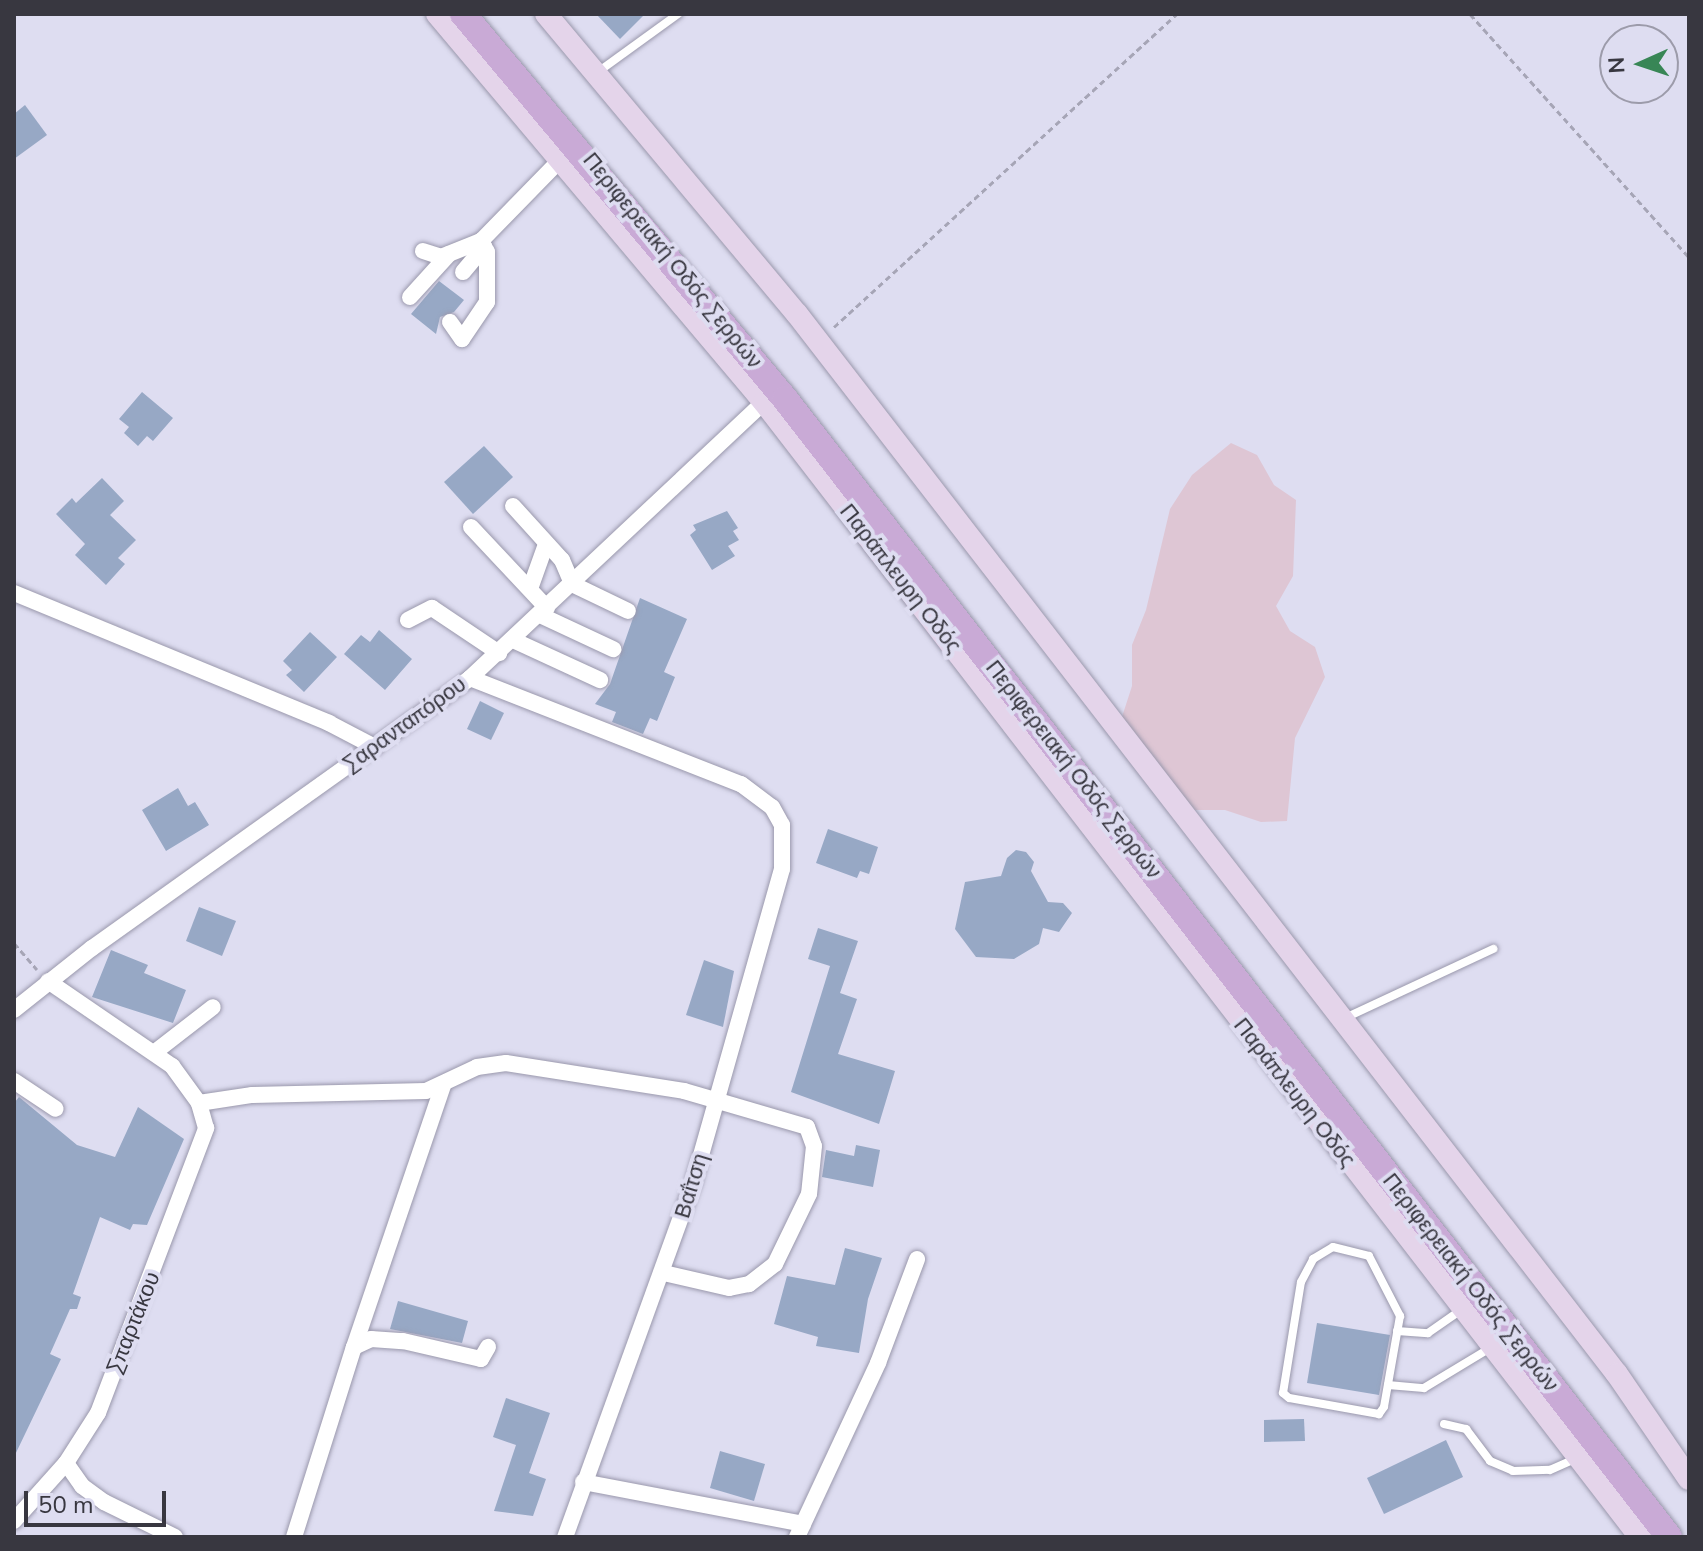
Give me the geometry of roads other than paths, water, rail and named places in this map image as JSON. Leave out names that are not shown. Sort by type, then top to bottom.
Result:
[{"type":"main road","name":"Περιφερειακή Οδός Σερρών","points":[[463,14],[785,399],[1669,1537]]},
{"type":"street","name":"Παράπλευρη Οδός","points":[[437,14],[562,158],[764,402],[1640,1537]]},
{"type":"street","points":[[546,14],[818,342],[1627,1387],[1689,1479]]},
{"type":"street","points":[[463,272],[482,244],[562,158]]},
{"type":"street","points":[[423,251],[449,254],[482,244]]},
{"type":"street","points":[[450,322],[462,339],[487,302],[482,244]]},
{"type":"street","points":[[410,297],[449,254]]},
{"type":"street","name":"Σαρανταπόρου","points":[[14,1010],[48,981],[470,678],[544,612],[764,402]]},
{"type":"street","points":[[513,506],[562,560],[572,584],[628,611]]},
{"type":"street","points":[[471,527],[531,586],[544,612],[613,649]]},
{"type":"street","points":[[531,586],[546,544]]},
{"type":"street","points":[[14,593],[329,723],[375,747]]},
{"type":"street","points":[[408,620],[432,608],[499,653]]},
{"type":"street","points":[[513,640],[600,680]]},
{"type":"street","name":"Βαΐτση","points":[[470,678],[623,736],[659,755],[741,784],[772,807],[782,825],[782,869],[664,1273],[583,1482],[565,1537]]},
{"type":"street","points":[[48,981],[155,1052],[199,1103],[252,1095],[413,1092],[443,1086],[477,1067],[506,1063],[717,1099],[807,1127],[814,1146],[809,1194],[775,1264],[749,1284],[715,1287],[664,1273]]},
{"type":"street","points":[[155,1052],[213,1007]]},
{"type":"street","points":[[294,1537],[354,1347],[443,1086]]},
{"type":"street","points":[[18,1089],[56,1109]]},
{"type":"street","name":"Σπαρτάκου","points":[[14,1521],[66,1463],[98,1413],[189,1182],[206,1128],[199,1103]]},
{"type":"street","points":[[583,1482],[800,1530],[878,1363],[917,1259]]},
{"type":"street","points":[[354,1347],[371,1339],[403,1341],[481,1359],[488,1347]]},
{"type":"street","points":[[66,1463],[82,1486],[104,1502],[175,1537]]},
{"type":"street","points":[[14,1509],[31,1505]]},
{"type":"lane","points":[[597,73],[678,14]]},
{"type":"lane","points":[[1342,1019],[1493,949]]},
{"type":"lane","points":[[1344,1246],[1369,1256],[1399,1313],[1388,1385],[1384,1407],[1374,1414],[1283,1393],[1301,1282],[1313,1259],[1344,1246]]},
{"type":"lane","points":[[1397,1331],[1428,1333],[1463,1309]]},
{"type":"lane","points":[[1388,1385],[1424,1388],[1492,1347]]},
{"type":"lane","points":[[1444,1424],[1466,1429],[1490,1461],[1513,1471],[1550,1470],[1578,1457]]}]
